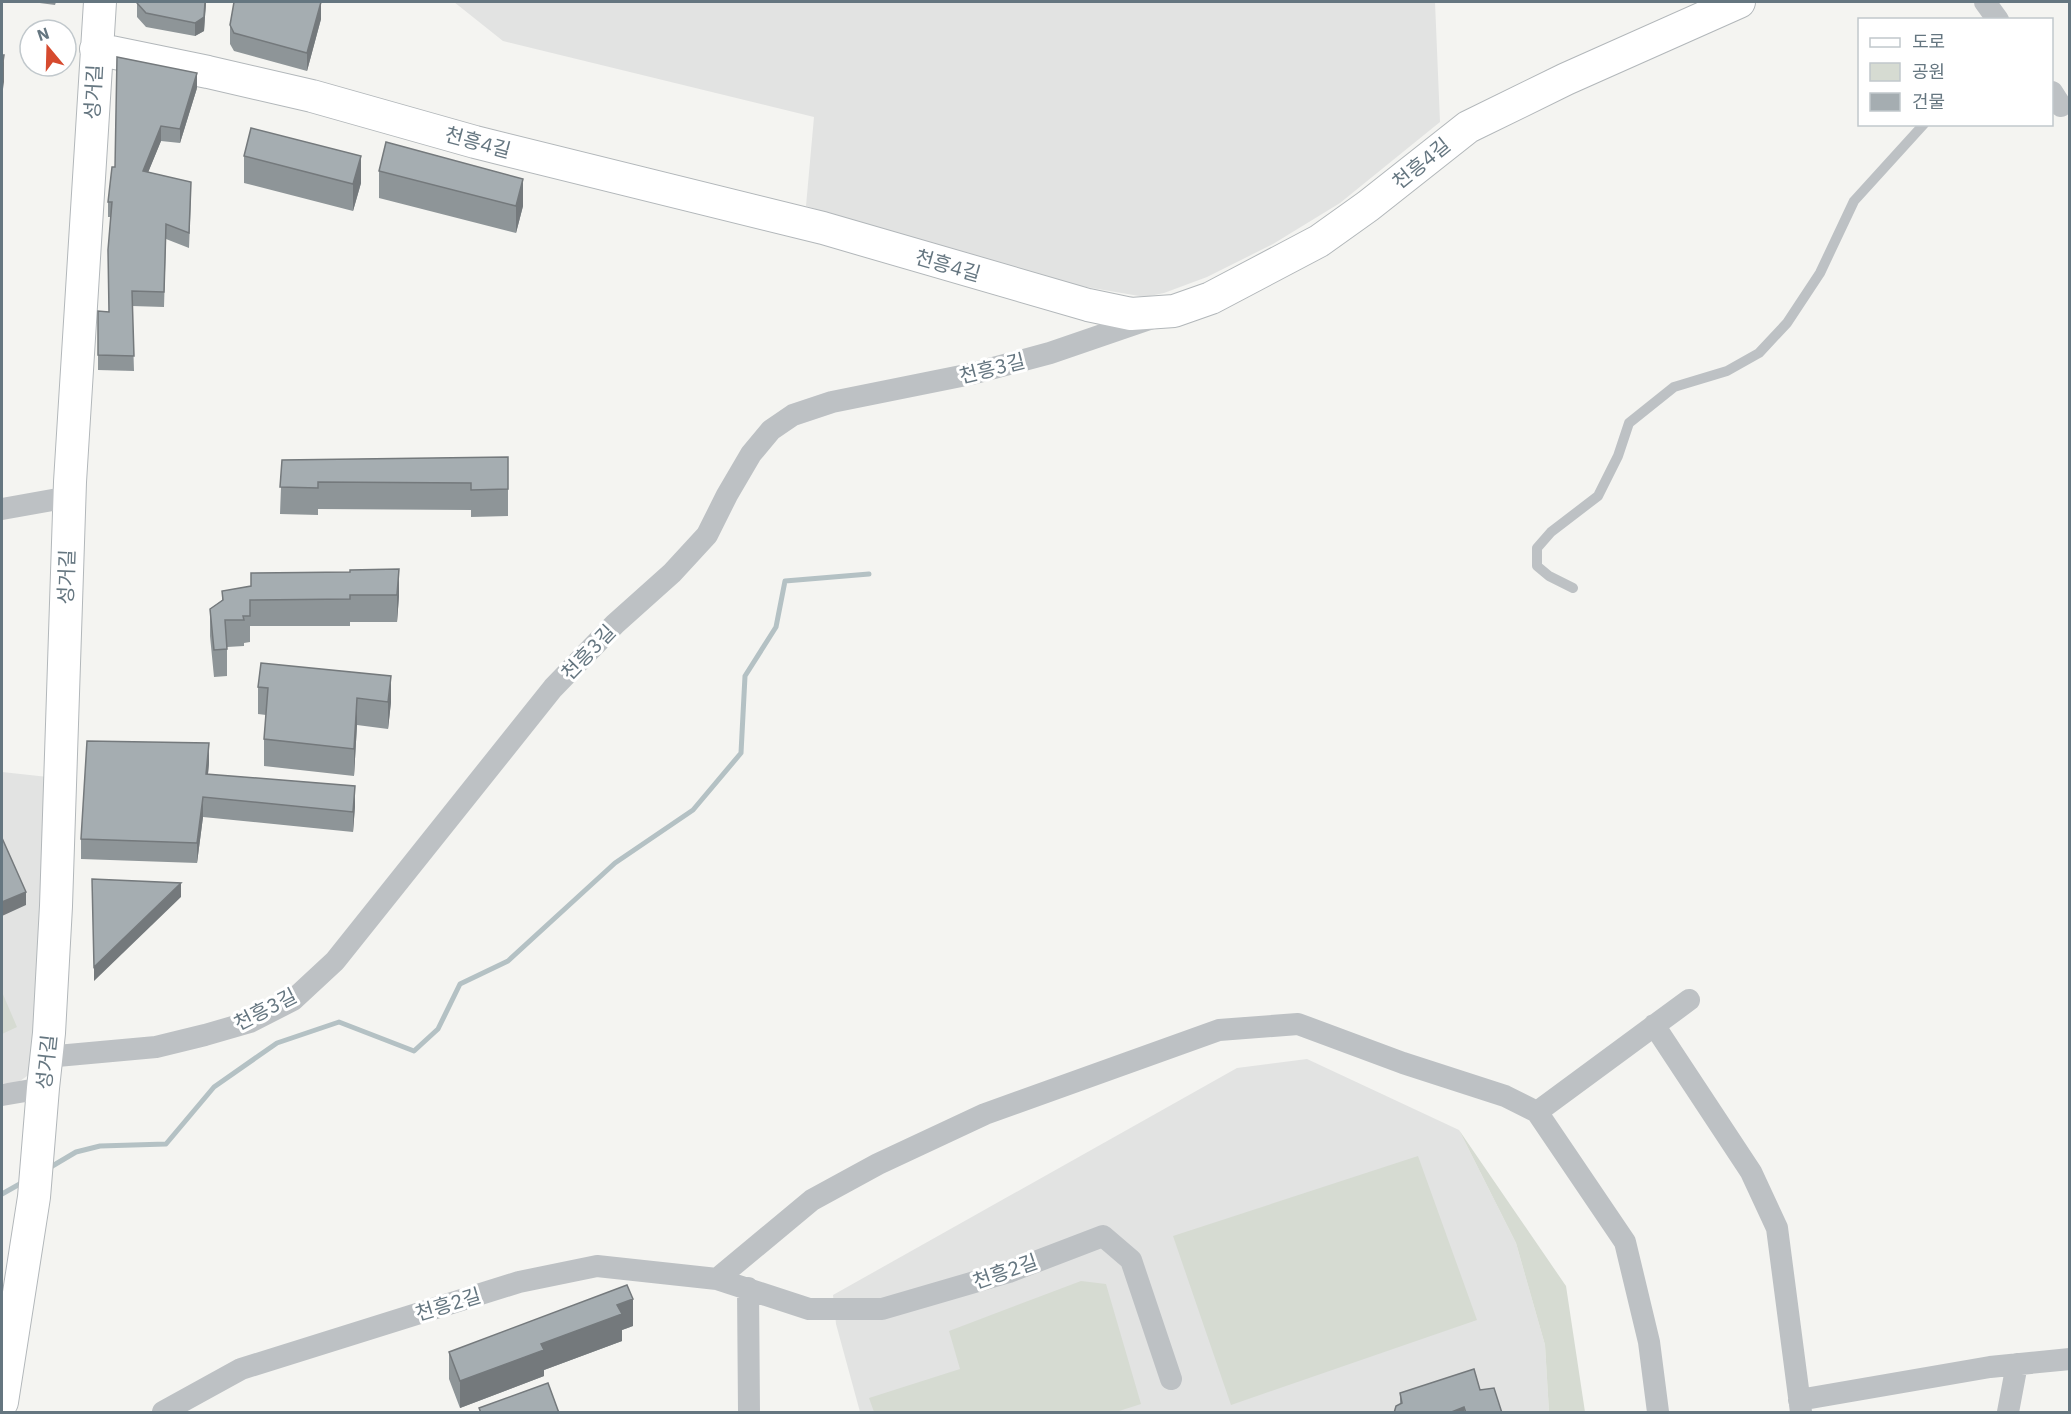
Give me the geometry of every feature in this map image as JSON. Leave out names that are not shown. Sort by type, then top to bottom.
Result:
[{"type":"street","name":"성거길","points":[[2,1402],[34,1197],[49,1033],[56,906],[69,497],[100,2]]},
{"type":"street","name":"천흥4길","points":[[96,49],[312,96],[475,142],[823,228],[1088,305],[1131,314],[1174,311],[1211,298],[1319,241],[1368,206],[1468,127],[1566,79],[1739,2]]},
{"type":"street","points":[[1985,2],[1997,18]]},
{"type":"street","name":"천흥3길","points":[[46,1057],[156,1047],[250,1022],[293,1000],[335,961],[553,688],[615,624],[672,573],[707,535],[751,454],[771,430],[793,415],[832,402],[971,374],[1050,353],[1174,311]]},
{"type":"street","points":[[2,509],[69,497]]},
{"type":"street","points":[[1537,1112],[1689,1000]]},
{"type":"street","points":[[717,1280],[812,1200],[878,1164],[985,1114],[1219,1030],[1298,1024],[1403,1064],[1505,1096],[1537,1112],[1625,1242],[1649,1342],[1658,1413]]},
{"type":"street","points":[[1654,1025],[1751,1172],[1777,1228],[1800,1406],[1990,1367],[2070,1359]]},
{"type":"street","points":[[2,1095],[43,1088]]},
{"type":"street","name":"천흥2길","points":[[163,1413],[241,1369],[519,1282],[597,1266],[717,1280],[809,1309],[882,1309],[1009,1272],[1102,1236],[1131,1260],[1171,1379]]},
{"type":"street","points":[[748,1288],[749,1413]]},
{"type":"street","points":[[2008,1413],[2017,1364]]},
{"type":"lane","points":[[1573,588],[1549,576],[1538,566],[1537,548],[1551,532],[1598,496],[1618,456],[1629,423],[1674,387],[1727,371],[1759,353],[1787,323],[1820,273],[1854,201],[1922,126]]},
{"type":"shaded area","points":[[454,2],[1435,2],[1440,122],[1340,203],[1273,244],[1207,277],[1164,293],[1145,297],[1051,281],[806,206],[814,117],[503,41]]},
{"type":"shaded area","points":[[2,772],[48,777],[34,1035],[30,1074],[17,1083],[2,1083]]},
{"type":"shaded area","points":[[1307,1059],[1459,1130],[1516,1243],[1545,1345],[1549,1412],[860,1412],[836,1324],[833,1295],[1237,1068]]},
{"type":"green space","points":[[2,992],[17,1027],[2,1034]]},
{"type":"green space","points":[[1459,1130],[1566,1286],[1585,1412],[1549,1412],[1545,1345],[1516,1243]]},
{"type":"green space","points":[[1418,1156],[1477,1320],[1231,1405],[1173,1236]]},
{"type":"green space","points":[[1081,1281],[1106,1284],[1141,1404],[1116,1412],[874,1412],[869,1398],[960,1369],[949,1331]]},
{"type":"building","points":[[137,2],[205,2],[204,17],[195,23],[146,13]]},
{"type":"building","points":[[234,2],[321,2],[307,53],[234,33],[230,25]]},
{"type":"building","points":[[117,57],[197,73],[180,129],[161,126],[143,171],[191,182],[189,233],[166,224],[164,292],[132,291],[134,356],[98,355],[98,311],[109,312],[108,250],[112,202],[108,202],[112,167],[115,167]]},
{"type":"building","points":[[251,128],[361,156],[353,184],[244,156]]},
{"type":"building","points":[[386,142],[523,179],[516,206],[379,171]]},
{"type":"building","points":[[508,457],[508,489],[471,490],[471,483],[318,482],[318,488],[280,487],[282,460]]},
{"type":"building","points":[[399,569],[397,595],[350,595],[350,599],[250,600],[250,616],[243,616],[244,620],[225,620],[227,649],[214,650],[210,609],[223,600],[222,591],[251,586],[251,573]]},
{"type":"building","points":[[261,663],[391,676],[388,702],[357,698],[354,749],[264,739],[268,688],[258,687]]},
{"type":"building","points":[[87,741],[209,743],[206,774],[355,786],[353,812],[203,797],[197,843],[81,839]]},
{"type":"building","points":[[2,838],[26,892],[2,902]]},
{"type":"building","points":[[92,879],[181,883],[94,967]]},
{"type":"building","points":[[627,1285],[633,1299],[617,1305],[622,1314],[541,1344],[544,1350],[460,1381],[449,1352]]},
{"type":"building","points":[[1474,1369],[1480,1390],[1494,1388],[1502,1413],[1466,1413],[1464,1407],[1449,1413],[1394,1413],[1396,1406],[1402,1403],[1400,1393]]},
{"type":"building","points":[[548,1383],[559,1413],[481,1413],[479,1408]]},
{"type":"waterway","points":[[49,1168],[76,1152],[100,1146],[166,1144],[214,1087],[277,1043],[339,1022],[414,1051],[438,1029],[460,984],[508,961],[615,863],[693,810],[741,753],[745,676],[776,627],[785,581],[869,574]]},
{"type":"waterway","points":[[2,1194],[25,1181]]}]
